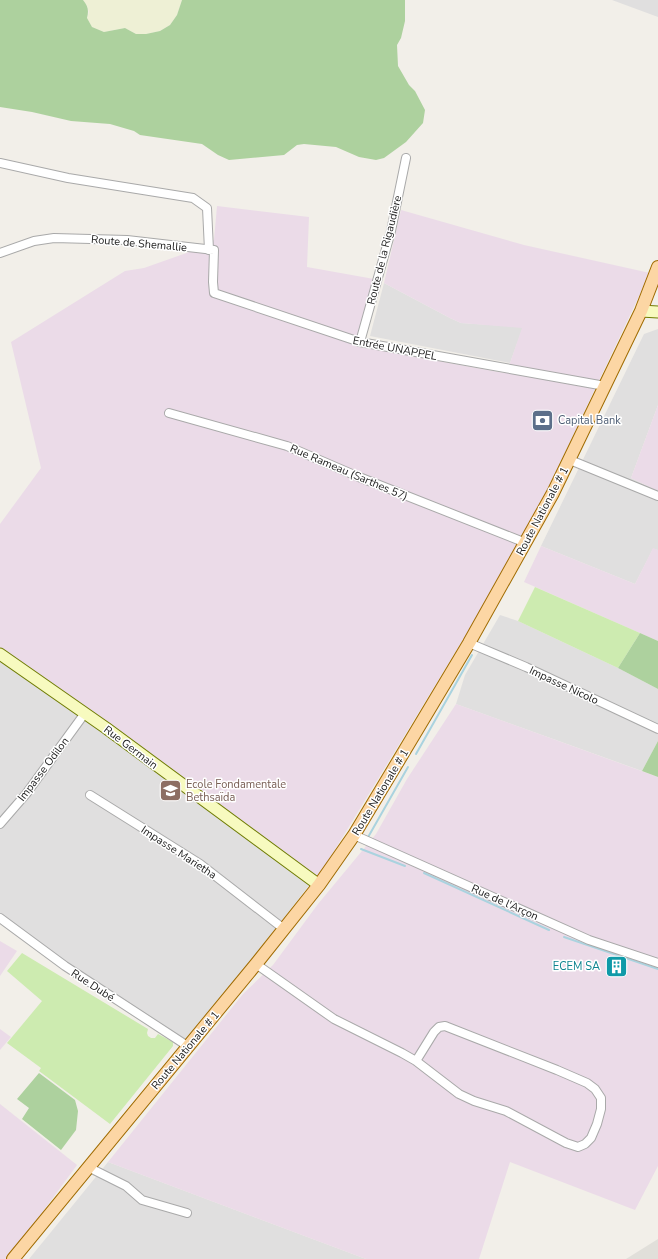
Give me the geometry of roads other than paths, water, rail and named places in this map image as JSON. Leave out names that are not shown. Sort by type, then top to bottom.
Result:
[{"type":"main road","name":"Route Nationale # 1","points":[[13,1259],[189,1047],[320,885],[354,835],[469,644],[526,543],[570,460],[641,311],[658,267]]},
{"type":"street","name":"Route de la Rigaudière","points":[[360,342],[391,231],[406,158]]},
{"type":"street","name":"Entrée UNAPPEL","points":[[0,163],[68,178],[193,198],[207,208],[214,293],[360,342],[605,386]]},
{"type":"street","name":"Route de Shemallie","points":[[0,253],[34,241],[54,238],[127,240],[211,250]]},
{"type":"street","points":[[641,311],[658,312]]},
{"type":"street","name":"Rue Rameau (Sarthes 57)","points":[[169,413],[287,446],[359,477],[526,543]]},
{"type":"street","points":[[570,460],[658,496]]},
{"type":"street","name":"Impasse Nicolo","points":[[469,644],[526,667],[658,729]]},
{"type":"street","name":"Rue Germain","points":[[0,654],[85,713],[320,885]]},
{"type":"street","name":"Impasse Odilon","points":[[0,824],[26,794],[85,713]]},
{"type":"street","name":"Impasse Marietha","points":[[90,795],[200,864],[284,929]]},
{"type":"street","name":"Rue de l'Arçon","points":[[354,835],[589,940],[658,963]]},
{"type":"street","name":"Rue Dubé","points":[[0,918],[65,966],[189,1047]]},
{"type":"street","points":[[256,964],[334,1019],[416,1061],[459,1094],[474,1101],[506,1111],[566,1144],[578,1147],[585,1144],[591,1138],[597,1124],[601,1109],[601,1098],[595,1089],[587,1083],[445,1026],[439,1027],[434,1032],[416,1061]]},
{"type":"street","points":[[88,1167],[126,1186],[142,1200],[187,1213]]},
{"type":"waterway","points":[[416,754],[472,655]]},
{"type":"waterway","points":[[367,839],[408,767]]},
{"type":"waterway","points":[[361,849],[405,866]]},
{"type":"waterway","points":[[424,873],[549,930]]},
{"type":"waterway","points":[[564,937],[658,969]]},
{"type":"place","name":"Capital Bank","points":[[543,420]]},
{"type":"place","name":"Ecole Fondamentale Bethsaïda","points":[[170,790]]},
{"type":"place","name":"ECEM SA","points":[[616,966]]}]
